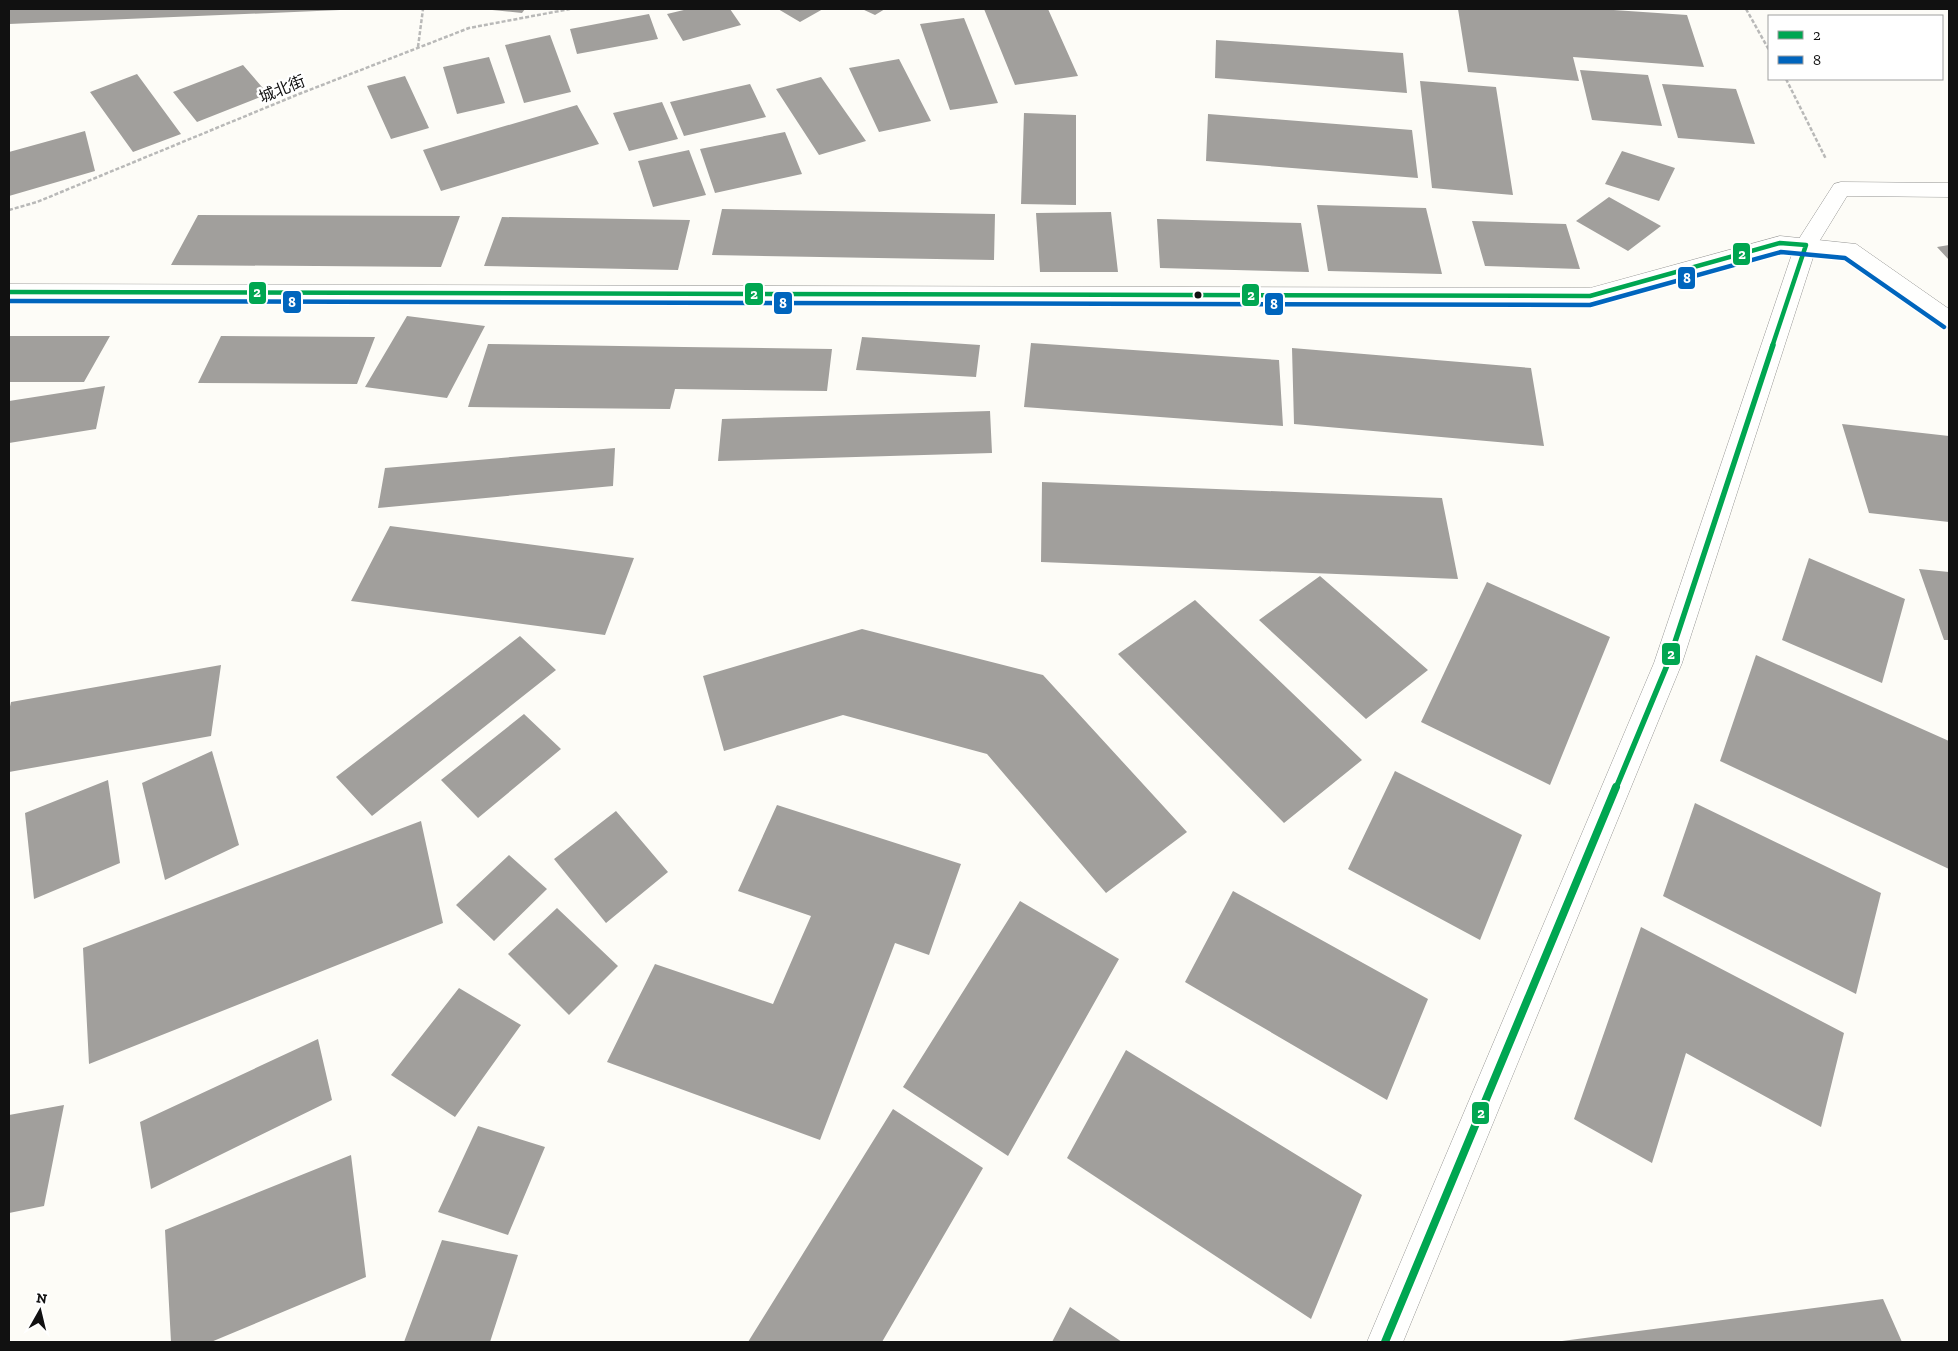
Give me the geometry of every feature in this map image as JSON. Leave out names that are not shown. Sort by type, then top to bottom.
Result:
[{"type":"street","points":[[1385,1342],[1668,663],[1806,245],[1841,189],[1949,190]]},
{"type":"street","points":[[9,292],[1590,296],[1780,243],[1848,249],[1949,320]]},
{"type":"path","points":[[418,47],[423,9]]},
{"type":"path","name":"城北街","points":[[9,210],[37,202],[469,28],[570,9]]},
{"type":"path","points":[[1746,9],[1768,48]]},
{"type":"path","points":[[1786,80],[1841,189]]},
{"type":"building","points":[[9,9],[340,9],[340,10],[9,24]]},
{"type":"building","points":[[482,9],[525,9],[522,13]]},
{"type":"building","points":[[688,9],[730,9],[741,25],[683,41],[667,14]]},
{"type":"building","points":[[778,9],[823,9],[800,22]]},
{"type":"building","points":[[862,9],[885,9],[875,15]]},
{"type":"building","points":[[984,9],[1048,9],[1078,76],[1015,85]]},
{"type":"building","points":[[1458,9],[1599,9],[1687,15],[1704,67],[1573,57],[1579,81],[1468,72]]},
{"type":"building","points":[[649,14],[658,39],[577,54],[570,29]]},
{"type":"building","points":[[964,18],[998,103],[950,110],[920,24]]},
{"type":"building","points":[[550,35],[571,92],[524,103],[505,45]]},
{"type":"building","points":[[1216,40],[1403,53],[1407,93],[1215,78]]},
{"type":"building","points":[[489,57],[505,103],[457,114],[443,67]]},
{"type":"building","points":[[899,59],[931,121],[879,132],[849,68]]},
{"type":"building","points":[[243,65],[268,94],[197,122],[173,92]]},
{"type":"building","points":[[1580,70],[1648,75],[1662,126],[1592,120]]},
{"type":"building","points":[[137,74],[181,134],[133,152],[90,92]]},
{"type":"building","points":[[405,76],[429,128],[391,139],[367,86]]},
{"type":"building","points":[[821,77],[866,141],[819,155],[776,89]]},
{"type":"building","points":[[1420,81],[1496,87],[1513,195],[1432,188]]},
{"type":"building","points":[[750,84],[766,117],[684,136],[670,102]]},
{"type":"building","points":[[1662,84],[1736,89],[1755,144],[1678,138]]},
{"type":"building","points":[[662,102],[678,139],[629,151],[613,113]]},
{"type":"building","points":[[577,105],[599,144],[441,191],[423,150]]},
{"type":"building","points":[[1024,113],[1076,115],[1076,205],[1021,204]]},
{"type":"building","points":[[1208,114],[1412,130],[1418,178],[1206,161]]},
{"type":"building","points":[[85,131],[95,171],[9,196],[9,152]]},
{"type":"building","points":[[785,132],[802,174],[715,193],[700,149]]},
{"type":"building","points":[[689,150],[706,195],[653,207],[638,161]]},
{"type":"building","points":[[1622,151],[1675,168],[1659,201],[1605,184]]},
{"type":"building","points":[[1609,197],[1661,226],[1628,251],[1576,221]]},
{"type":"building","points":[[1317,205],[1426,208],[1442,274],[1328,271]]},
{"type":"building","points":[[722,209],[995,214],[994,260],[712,255]]},
{"type":"building","points":[[1111,212],[1118,272],[1040,272],[1036,213]]},
{"type":"building","points":[[198,215],[460,216],[441,267],[171,265]]},
{"type":"building","points":[[502,217],[690,220],[678,270],[484,266]]},
{"type":"building","points":[[1157,219],[1301,223],[1309,272],[1160,268]]},
{"type":"building","points":[[1472,221],[1566,224],[1580,269],[1485,266]]},
{"type":"building","points":[[1949,245],[1949,260],[1937,247]]},
{"type":"building","points":[[407,316],[485,326],[447,398],[365,387]]},
{"type":"building","points":[[9,336],[110,336],[84,382],[9,382]]},
{"type":"building","points":[[221,336],[375,337],[357,384],[198,383]]},
{"type":"building","points":[[862,337],[980,345],[976,377],[856,370]]},
{"type":"building","points":[[1031,343],[1279,360],[1283,426],[1024,407]]},
{"type":"building","points":[[488,344],[832,349],[827,391],[675,389],[670,409],[468,407]]},
{"type":"building","points":[[1292,348],[1531,368],[1544,446],[1294,424]]},
{"type":"building","points":[[105,386],[96,429],[9,443],[9,401]]},
{"type":"building","points":[[990,411],[992,453],[718,461],[722,419]]},
{"type":"building","points":[[1842,424],[1949,436],[1949,522],[1869,513]]},
{"type":"building","points":[[615,448],[613,486],[378,508],[385,468]]},
{"type":"building","points":[[1042,482],[1442,498],[1458,579],[1041,562]]},
{"type":"building","points":[[390,526],[634,558],[605,635],[351,601]]},
{"type":"building","points":[[1809,558],[1905,599],[1882,683],[1782,640]]},
{"type":"building","points":[[1919,569],[1949,572],[1949,640],[1944,640]]},
{"type":"building","points":[[1320,576],[1428,670],[1366,719],[1259,620]]},
{"type":"building","points":[[1487,582],[1610,637],[1550,785],[1421,722]]},
{"type":"building","points":[[1195,600],[1362,760],[1284,823],[1118,654]]},
{"type":"building","points":[[862,629],[1043,675],[1187,832],[1106,893],[987,754],[843,715],[724,751],[703,676]]},
{"type":"building","points":[[520,636],[556,670],[372,816],[336,777]]},
{"type":"building","points":[[1756,655],[1949,741],[1949,869],[1720,761]]},
{"type":"building","points":[[221,665],[211,736],[9,772],[9,711],[11,702]]},
{"type":"building","points":[[524,714],[561,749],[478,818],[441,780]]},
{"type":"building","points":[[212,751],[239,845],[165,880],[142,783]]},
{"type":"building","points":[[1395,771],[1522,835],[1480,940],[1348,869]]},
{"type":"building","points":[[108,780],[120,863],[34,899],[25,813]]},
{"type":"building","points":[[1695,803],[1881,893],[1856,994],[1663,896]]},
{"type":"building","points":[[777,805],[961,864],[929,955],[895,943],[820,1140],[607,1062],[655,964],[773,1004],[811,916],[738,891]]},
{"type":"building","points":[[616,811],[668,872],[606,923],[554,859]]},
{"type":"building","points":[[421,821],[443,923],[89,1064],[83,948]]},
{"type":"building","points":[[509,855],[547,889],[494,941],[456,905]]},
{"type":"building","points":[[1233,891],[1428,999],[1387,1100],[1185,982]]},
{"type":"building","points":[[1020,901],[1119,959],[1008,1156],[903,1087]]},
{"type":"building","points":[[557,908],[618,966],[569,1015],[508,954]]},
{"type":"building","points":[[1641,927],[1844,1033],[1821,1127],[1686,1053],[1652,1163],[1574,1119]]},
{"type":"building","points":[[459,988],[521,1025],[455,1117],[391,1075]]},
{"type":"building","points":[[318,1039],[332,1100],[151,1189],[140,1122]]},
{"type":"building","points":[[1126,1050],[1362,1195],[1311,1319],[1067,1158]]},
{"type":"building","points":[[64,1105],[44,1206],[9,1213],[9,1115]]},
{"type":"building","points":[[893,1109],[983,1168],[882,1342],[748,1342]]},
{"type":"building","points":[[478,1126],[545,1147],[508,1235],[438,1212]]},
{"type":"building","points":[[351,1155],[366,1277],[211,1342],[171,1342],[165,1230]]},
{"type":"building","points":[[442,1240],[518,1255],[490,1342],[404,1342]]},
{"type":"building","points":[[1883,1299],[1902,1342],[1562,1342],[1562,1341]]},
{"type":"building","points":[[1070,1307],[1122,1342],[1052,1342]]},
{"type":"transit line","name":"2","points":[[9,292],[1590,296],[1780,243],[1806,245],[1668,663],[1385,1342]]},
{"type":"transit line","name":"8","points":[[9,301],[1590,305],[1781,252],[1845,258],[1944,327]]}]
